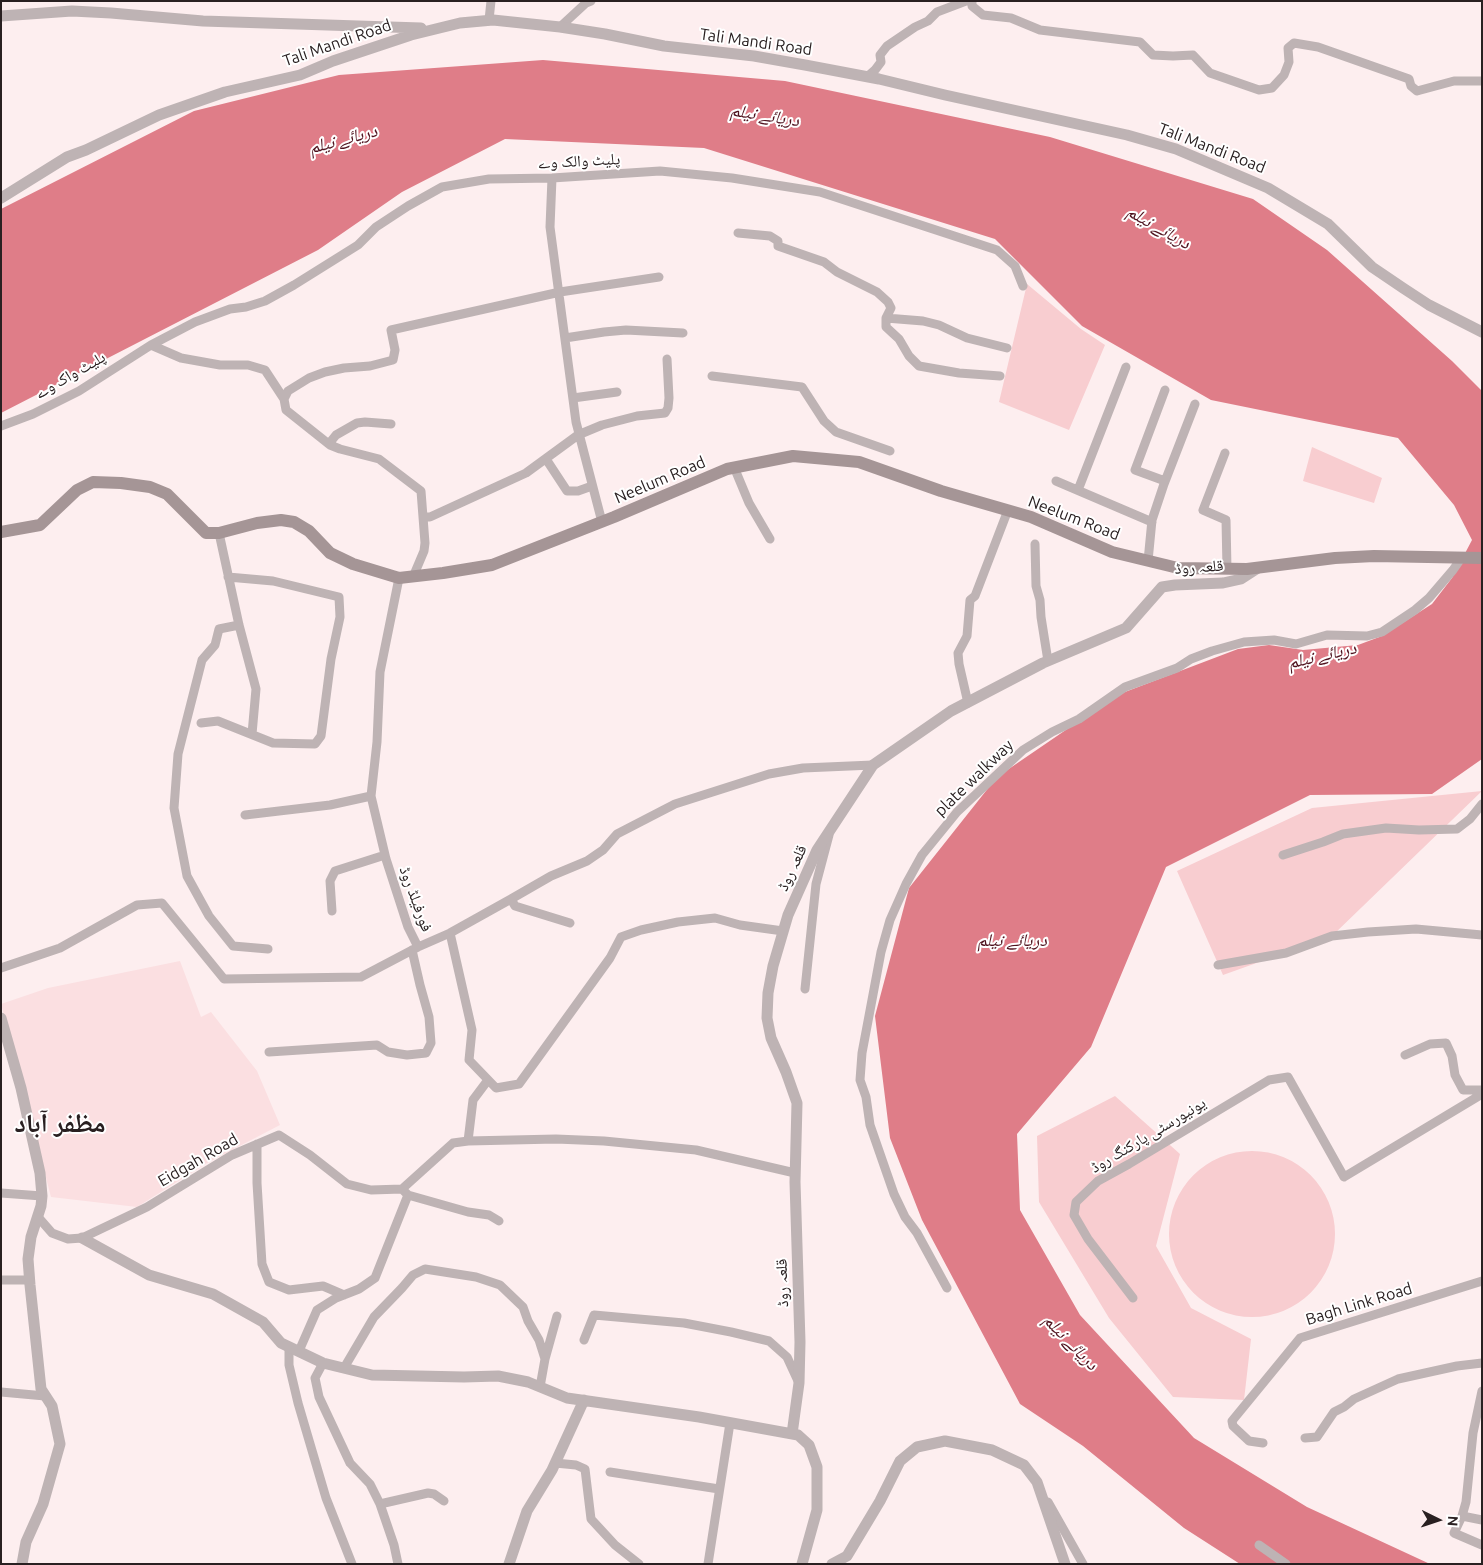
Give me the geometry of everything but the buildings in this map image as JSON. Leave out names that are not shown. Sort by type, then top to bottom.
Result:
[{"type":"main road","name":"Neelum Road","points":[[219,533],[257,523],[281,520],[294,522],[309,531],[330,553],[353,564],[399,578],[413,577],[492,565],[602,522],[727,469],[792,456],[859,462],[940,491],[1031,517],[1112,552],[1178,568],[1258,568],[1335,558],[1374,556],[1482,558]]},
{"type":"main road","points":[[3,533],[40,525],[77,490],[94,482],[150,487],[167,494],[206,533],[219,533]]},
{"type":"street","points":[[489,20],[491,1]]},
{"type":"street","points":[[560,27],[586,3],[591,1]]},
{"type":"street","points":[[867,77],[881,62],[880,56],[887,46],[915,27],[928,21],[937,12],[966,1]]},
{"type":"street","points":[[972,1],[972,6],[983,15],[1011,18],[1040,30],[1140,42],[1154,55],[1193,55],[1210,73],[1259,90],[1272,88],[1284,75],[1289,62],[1288,48],[1294,43],[1318,47],[1409,79],[1411,86],[1417,91],[1454,81],[1482,80]]},
{"type":"street","points":[[1,16],[72,11],[203,21],[437,29]]},
{"type":"street","name":"Tali Mandi Road","points":[[1,198],[67,157],[86,150],[159,115],[225,92],[300,75],[333,61],[411,35],[460,23],[489,20],[560,27],[664,46],[762,57],[867,77],[1127,135],[1176,148],[1268,188],[1305,210],[1328,224],[1372,267],[1395,283],[1429,305],[1482,332]]},
{"type":"street","name":"پلیٹ والک وے","points":[[151,345],[196,322],[230,309],[246,307],[287,289],[358,245],[376,227],[442,187],[489,179],[552,178],[660,171],[732,178],[820,192],[997,250],[1015,266],[1023,286]]},
{"type":"street","points":[[552,178],[550,227],[578,435],[602,522]]},
{"type":"street","points":[[738,233],[770,236],[778,241],[778,246],[824,262],[837,272],[877,292],[888,302],[891,308],[886,318],[886,327],[899,340],[909,356],[919,366],[959,374],[1000,376]]},
{"type":"street","points":[[284,399],[288,391],[309,378],[325,372],[370,366],[393,360],[395,350],[391,330],[560,292],[659,278]]},
{"type":"street","points":[[886,318],[939,325],[968,338],[1007,348]]},
{"type":"street","points":[[565,338],[626,330],[683,333]]},
{"type":"street","points":[[151,345],[181,358],[220,365],[248,366],[265,370],[284,399],[286,410],[330,445],[380,459],[419,488],[422,496],[424,550],[413,577]]},
{"type":"street","name":"پلیٹ واک وے","points":[[1,426],[33,414],[79,390],[151,345]]},
{"type":"street","points":[[423,517],[430,517],[526,473],[578,435],[602,425],[628,418],[665,413],[668,408],[669,398],[668,359]]},
{"type":"street","points":[[1078,490],[1126,367]]},
{"type":"street","points":[[712,376],[802,387],[824,421],[836,432],[890,451]]},
{"type":"street","points":[[1165,390],[1135,470],[1165,481]]},
{"type":"street","points":[[573,398],[617,392]]},
{"type":"street","points":[[1148,560],[1152,522],[1165,481],[1195,404]]},
{"type":"street","points":[[330,445],[336,436],[357,423],[391,424]]},
{"type":"street","points":[[1225,453],[1204,510],[1226,520],[1228,569]]},
{"type":"street","points":[[546,459],[567,491],[578,491],[592,486]]},
{"type":"street","points":[[734,467],[750,504],[770,539]]},
{"type":"street","points":[[1056,481],[1152,522]]},
{"type":"street","points":[[968,702],[958,653],[967,636],[970,600],[975,596],[1008,510]]},
{"type":"street","points":[[219,533],[239,625],[256,689],[252,734]]},
{"type":"street","points":[[1035,544],[1036,586],[1040,600],[1048,661]]},
{"type":"street","name":"plate walkway","points":[[947,1288],[917,1233],[905,1217],[894,1194],[870,1125],[866,1096],[860,1080],[862,1053],[881,952],[888,928],[906,884],[922,856],[957,812],[1023,750],[1078,719],[1124,687],[1177,668],[1191,659],[1212,651],[1244,642],[1274,640],[1296,644],[1327,635],[1366,636],[1382,632],[1415,610],[1429,598],[1462,557]]},
{"type":"street","name":"قلعہ روڈ","points":[[792,1434],[799,1383],[800,1342],[795,1173],[797,1103],[771,1038],[767,1018],[768,992],[773,966],[788,915],[817,850],[873,765],[951,711],[1048,661],[1126,628],[1162,587],[1224,583],[1241,579],[1258,568]]},
{"type":"street","points":[[201,723],[218,721],[273,743],[315,744],[321,736],[340,617],[339,597],[273,581],[228,577]]},
{"type":"street","name":"فورفیلڈ روڈ","points":[[399,578],[380,672],[377,742],[371,796],[385,855],[415,949],[450,933],[472,1030],[469,1060],[488,1080]]},
{"type":"street","points":[[239,625],[219,630],[215,645],[202,660],[178,754],[174,808],[187,876],[209,916],[233,946],[268,948]]},
{"type":"street","points":[[450,933],[552,876],[587,861],[604,850],[617,834],[675,804],[770,774],[803,768],[873,765]]},
{"type":"street","points":[[245,815],[330,805],[371,796]]},
{"type":"street","points":[[1283,855],[1343,834],[1386,828],[1418,830],[1457,829],[1470,819],[1482,804]]},
{"type":"street","points":[[805,989],[816,884],[830,830]]},
{"type":"street","points":[[332,911],[330,880],[335,871],[385,855]]},
{"type":"street","points":[[511,899],[515,906],[570,923]]},
{"type":"street","points":[[1,968],[60,948],[138,905],[162,903],[224,979],[361,977],[415,949],[420,985],[430,1017],[431,1044],[426,1053],[407,1055],[388,1052],[377,1045],[269,1052]]},
{"type":"street","points":[[468,1141],[472,1100],[488,1080],[496,1088],[519,1084],[610,958],[621,937],[641,930],[678,922],[715,918],[740,925],[783,931]]},
{"type":"street","points":[[1218,965],[1286,953],[1332,936],[1416,930],[1482,935]]},
{"type":"street","points":[[1,1018],[30,1125],[40,1173],[40,1206],[31,1237],[28,1259],[29,1280],[41,1389],[52,1406],[60,1444],[42,1504],[26,1542],[22,1564]]},
{"type":"street","points":[[1405,1055],[1430,1044],[1446,1043],[1452,1056],[1455,1075],[1463,1090],[1482,1090]]},
{"type":"street","name":"یونیورسٹی پارکنگ روڈ","points":[[1133,1298],[1088,1239],[1074,1215],[1076,1202],[1098,1181],[1261,1084],[1269,1080],[1288,1077],[1344,1178],[1482,1094]]},
{"type":"street","name":"Eidgah Road","points":[[82,1238],[148,1207],[232,1155],[279,1135],[310,1155],[347,1184],[371,1190],[405,1192]]},
{"type":"street","points":[[352,1564],[326,1498],[298,1403],[289,1365],[294,1349],[317,1310],[359,1289],[375,1278],[405,1192],[453,1143],[556,1138],[604,1141],[696,1150],[795,1173]]},
{"type":"street","points":[[257,1144],[257,1184],[262,1264],[269,1282],[289,1290],[323,1286],[344,1295]]},
{"type":"street","points":[[405,1192],[468,1212],[490,1215],[499,1220]]},
{"type":"street","points":[[1,1193],[40,1206],[52,1233],[68,1239],[82,1238],[149,1275],[213,1294],[263,1322],[281,1343],[323,1363],[372,1375],[498,1376],[528,1382],[567,1398],[798,1435],[809,1445],[817,1467],[816,1510],[802,1564]]},
{"type":"street","points":[[344,1368],[374,1317],[413,1275],[425,1269],[476,1277],[500,1285],[523,1307],[528,1321],[539,1340],[545,1359]]},
{"type":"street","points":[[1,1280],[29,1280]]},
{"type":"street","name":"Bagh Link Road","points":[[1263,1443],[1248,1441],[1233,1426],[1232,1421],[1300,1338],[1482,1281]]},
{"type":"street","points":[[584,1340],[594,1315],[684,1323],[731,1332],[769,1342],[787,1357],[799,1383]]},
{"type":"street","points":[[540,1387],[545,1359],[557,1316]]},
{"type":"street","points":[[323,1363],[315,1378],[319,1397],[350,1463],[370,1484],[380,1504],[394,1545],[398,1564]]},
{"type":"street","points":[[1306,1438],[1317,1437],[1334,1412],[1354,1399],[1398,1379],[1457,1366],[1482,1363]]},
{"type":"street","points":[[1,1392],[45,1396]]},
{"type":"street","points":[[1481,1395],[1479,1424],[1466,1502],[1454,1532],[1482,1545]]},
{"type":"street","points":[[509,1564],[527,1511],[555,1463],[584,1400]]},
{"type":"street","points":[[708,1564],[730,1423]]},
{"type":"street","points":[[832,1564],[847,1556],[880,1501],[900,1461],[917,1446],[945,1441],[992,1450],[1024,1465],[1037,1482],[1083,1564]]},
{"type":"street","points":[[555,1463],[576,1465],[585,1469],[591,1519],[615,1545],[639,1564]]},
{"type":"street","points":[[610,1472],[719,1490]]},
{"type":"street","points":[[1037,1482],[1065,1564]]},
{"type":"street","points":[[380,1504],[428,1493],[434,1494],[444,1501]]},
{"type":"street","points":[[1462,1516],[1482,1520]]},
{"type":"street","points":[[1259,1545],[1286,1564]]},
{"type":"shaded area","points":[[1027,284],[1081,329],[1105,345],[1069,430],[999,402]]},
{"type":"shaded area","points":[[1312,447],[1382,478],[1374,503],[1303,481]]},
{"type":"shaded area","points":[[1482,791],[1332,936],[1223,975],[1177,871],[1312,808]]},
{"type":"shaded area","points":[[180,961],[201,1017],[211,1012],[257,1071],[280,1125],[207,1163],[137,1207],[51,1197],[1,1004],[48,988]]},
{"type":"shaded area","points":[[1115,1096],[1180,1154],[1156,1246],[1191,1308],[1251,1339],[1244,1400],[1173,1397],[1109,1318],[1039,1202],[1037,1136]]},
{"type":"shaded area","points":[[1252,1151],[1284,1157],[1311,1175],[1329,1202],[1335,1234],[1329,1266],[1311,1293],[1284,1311],[1252,1317],[1220,1311],[1193,1293],[1175,1266],[1169,1234],[1175,1202],[1193,1175],[1220,1157]]},
{"type":"water","name":"دریائے نیلم","points":[[543,60],[785,81],[1050,137],[1253,199],[1327,250],[1452,361],[1482,391],[1482,759],[1432,794],[1310,795],[1166,867],[1091,1047],[1017,1134],[1020,1210],[1080,1315],[1194,1438],[1307,1507],[1430,1564],[1240,1564],[1184,1528],[1083,1446],[1020,1404],[922,1220],[890,1138],[875,1016],[909,888],[997,777],[1117,695],[1238,649],[1269,645],[1303,650],[1358,645],[1382,636],[1432,604],[1452,578],[1472,540],[1454,505],[1398,438],[1211,400],[1082,326],[995,239],[704,148],[505,139],[402,192],[318,250],[1,413],[1,209],[194,111],[339,75]]},
{"type":"district","name":"مظفر آباد","points":[[60,1123]]}]
